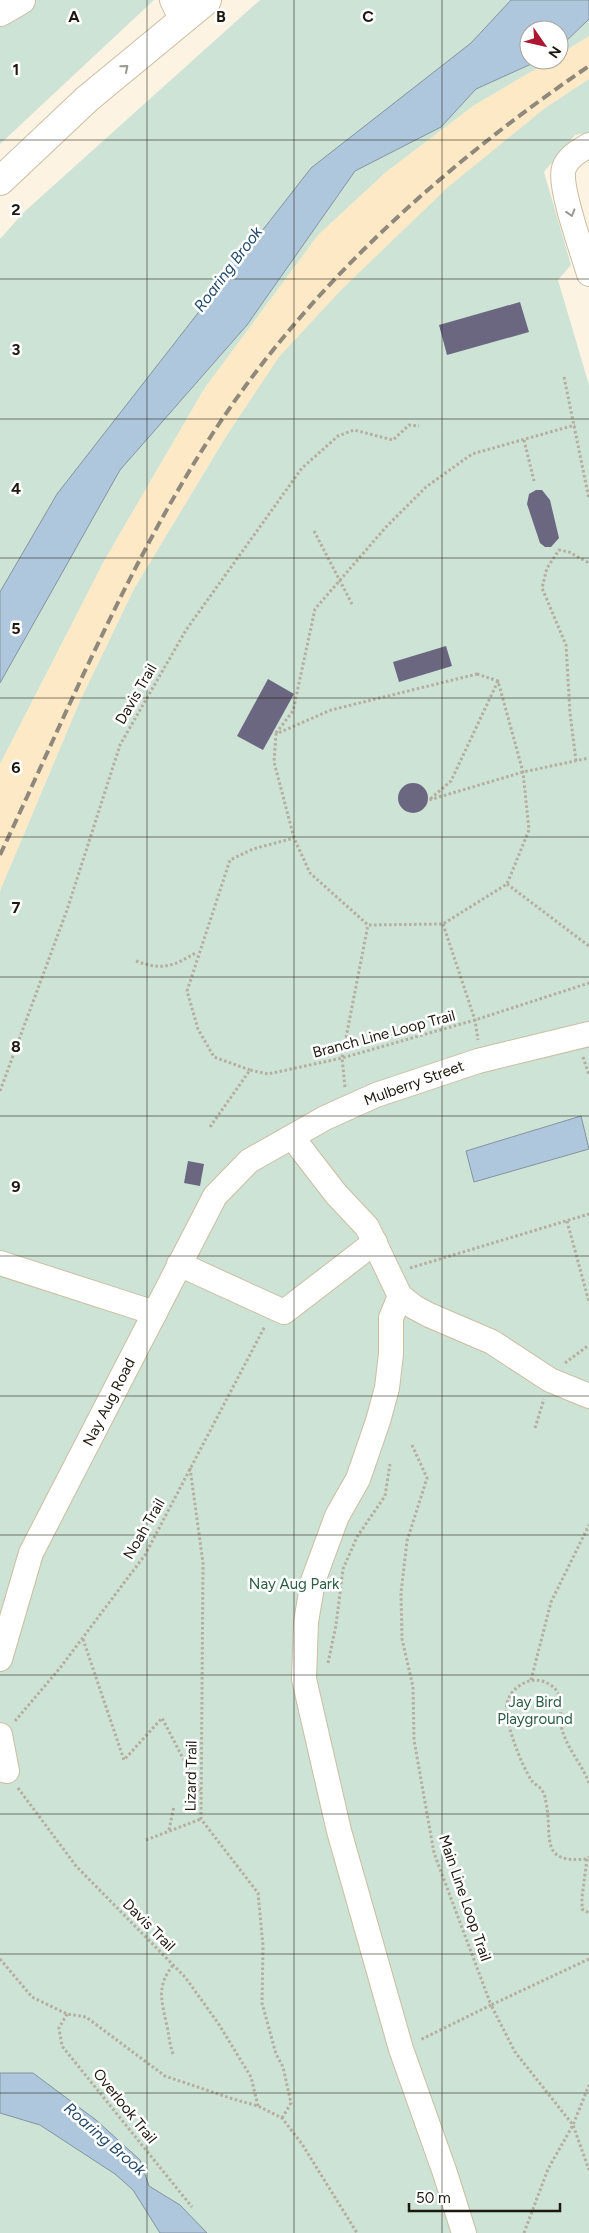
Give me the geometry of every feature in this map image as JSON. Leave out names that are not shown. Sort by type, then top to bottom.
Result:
[{"type":"highway","points":[[0,12],[21,0]]},
{"type":"highway","points":[[0,181],[177,10],[207,0]]},
{"type":"highway","points":[[0,156],[87,99]]},
{"type":"street","points":[[589,145],[572,157],[564,166],[563,173],[568,202],[589,274]]},
{"type":"street","name":"Mulberry Street","points":[[249,1161],[325,1118],[376,1095],[482,1060],[589,1034]]},
{"type":"street","points":[[292,1137],[336,1194],[367,1227],[400,1296],[428,1315],[492,1342],[548,1378],[589,1396]]},
{"type":"street","name":"Nay Aug Road","points":[[0,1659],[31,1553],[215,1196],[249,1161]]},
{"type":"street","points":[[179,1264],[284,1312],[375,1242]]},
{"type":"street","points":[[0,1262],[155,1313]]},
{"type":"street","points":[[400,1296],[391,1318],[389,1374],[378,1421],[358,1479],[338,1516],[313,1581],[306,1622],[304,1679],[339,1831],[401,2049],[446,2173],[464,2233]]},
{"type":"street","points":[[0,1737],[3,1770]]},
{"type":"path","points":[[564,376],[589,499]]},
{"type":"path","name":"Davis Trail","points":[[0,1091],[67,910],[120,745],[186,630],[302,468],[338,436],[354,430],[393,440],[409,425],[419,426]]},
{"type":"path","points":[[498,681],[523,772],[529,830],[507,884],[443,924],[368,925],[310,873],[294,838],[274,762],[276,734],[293,710],[315,609],[386,527],[426,487],[472,454],[575,425]]},
{"type":"path","points":[[524,440],[534,481]]},
{"type":"path","points":[[314,531],[352,604]]},
{"type":"path","points":[[576,761],[570,713],[566,645],[542,588],[547,568],[559,550],[569,552],[589,563]]},
{"type":"path","points":[[276,734],[331,710],[477,674],[498,681]]},
{"type":"path","points":[[498,681],[451,781],[430,800],[523,772],[589,758]]},
{"type":"path","name":"Branch Line Loop Trail","points":[[294,838],[253,849],[230,860],[198,952],[187,991],[198,1029],[214,1057],[250,1070],[268,1074],[277,1073],[342,1058],[475,1020],[589,983]]},
{"type":"path","points":[[507,884],[589,946]]},
{"type":"path","points":[[443,924],[475,1020],[482,1060]]},
{"type":"path","points":[[348,1108],[342,1058],[368,925]]},
{"type":"path","points":[[136,961],[153,968],[178,964],[198,952]]},
{"type":"path","points":[[210,1128],[250,1070]]},
{"type":"path","points":[[390,1274],[589,1214]]},
{"type":"path","points":[[567,1221],[589,1302]]},
{"type":"path","name":"Noah Trail","points":[[0,1737],[60,1668],[145,1555],[274,1308]]},
{"type":"path","points":[[535,1428],[548,1378],[589,1345]]},
{"type":"path","name":"Main Line Loop Trail","points":[[412,1445],[427,1478],[407,1541],[401,1593],[402,1639],[413,1687],[414,1740],[434,1853],[491,2004],[515,2052],[573,2125],[589,2170]]},
{"type":"path","points":[[328,1664],[336,1625],[343,1569],[357,1537],[385,1496],[390,1464]]},
{"type":"path","name":"Lizard Trail","points":[[190,1468],[203,1563],[201,1819],[258,1893],[263,1946],[262,2003],[274,2046],[282,2066],[291,2103],[282,2118]]},
{"type":"path","points":[[531,1680],[551,1602],[589,1526]]},
{"type":"path","points":[[82,1638],[124,1760],[162,1718],[202,1794]]},
{"type":"path","points":[[589,1783],[585,1772],[569,1748],[561,1728],[561,1708],[557,1692],[552,1686],[539,1680],[531,1680],[514,1690],[507,1704],[511,1731],[532,1780],[544,1792],[551,1850],[558,1857],[566,1860],[588,1858],[582,1908],[589,1913]]},
{"type":"path","name":"Davis Trail","points":[[3,1770],[76,1866],[185,1977],[238,2054],[251,2077],[258,2106]]},
{"type":"path","points":[[169,1831],[174,1806]]},
{"type":"path","points":[[146,1840],[201,1819]]},
{"type":"path","points":[[0,1959],[32,1997],[67,2014],[86,2017],[165,2076],[234,2100],[258,2106],[282,2118],[302,2144],[357,2233]]},
{"type":"path","points":[[401,2049],[491,2004],[589,1959]]},
{"type":"path","points":[[173,1965],[165,1975],[161,1989],[169,2041],[173,2054]]},
{"type":"path","name":"Overlook Trail","points":[[67,2014],[59,2028],[62,2046],[192,2207]]},
{"type":"path","points":[[524,2233],[548,2169],[573,2125],[589,2085]]},
{"type":"shaded area","points":[[589,36],[589,79],[545,108],[341,290],[279,358],[227,435],[134,589],[80,701],[0,891],[0,764],[104,561],[204,389],[318,235],[386,172],[473,106],[534,70],[569,70],[569,49]]},
{"type":"green space","points":[[0,0],[154,0],[0,144]]},
{"type":"green space","points":[[260,0],[589,0],[589,36],[569,49],[569,20],[519,20],[519,70],[534,70],[473,106],[386,172],[318,235],[204,389],[104,561],[0,764],[0,239],[24,212]]},
{"type":"green space","name":"Nay Aug Park","points":[[589,79],[589,132],[575,135],[570,141],[571,145],[558,155],[544,172],[571,265],[558,280],[589,385],[589,2233],[0,2233],[0,891],[80,701],[134,589],[227,435],[279,357],[341,290],[447,188],[545,108]]},
{"type":"water","points":[[511,0],[589,0],[589,19],[569,38],[569,20],[519,20],[519,70],[476,89],[441,127],[355,171],[247,325],[120,470],[0,683],[0,592],[57,494],[311,168],[471,43]]},
{"type":"water","points":[[581,1116],[589,1149],[474,1182],[466,1151]]},
{"type":"water","name":"Roaring Brook","points":[[0,2073],[33,2073],[96,2120],[140,2160],[149,2186],[180,2205],[207,2233],[160,2233],[133,2190],[115,2174],[40,2125],[0,2113]]},
{"type":"building","points":[[520,302],[529,332],[447,355],[439,325]]},
{"type":"building","points":[[536,490],[542,490],[550,500],[559,538],[551,547],[545,547],[540,543],[527,504],[529,494]]},
{"type":"building","points":[[446,646],[452,666],[399,682],[393,662]]},
{"type":"building","points":[[268,679],[294,694],[263,750],[237,736]]},
{"type":"building","points":[[413,783],[424,787],[428,798],[424,809],[413,813],[402,809],[398,798],[402,787]]},
{"type":"building","points":[[188,1161],[204,1164],[200,1186],[184,1183]]},
{"type":"railway","points":[[0,855],[125,588],[182,483],[213,433],[251,379],[292,327],[336,278],[383,231],[483,144],[589,66]]},
{"type":"park label","name":"Jay Bird Playground","points":[[535,1710]]}]
